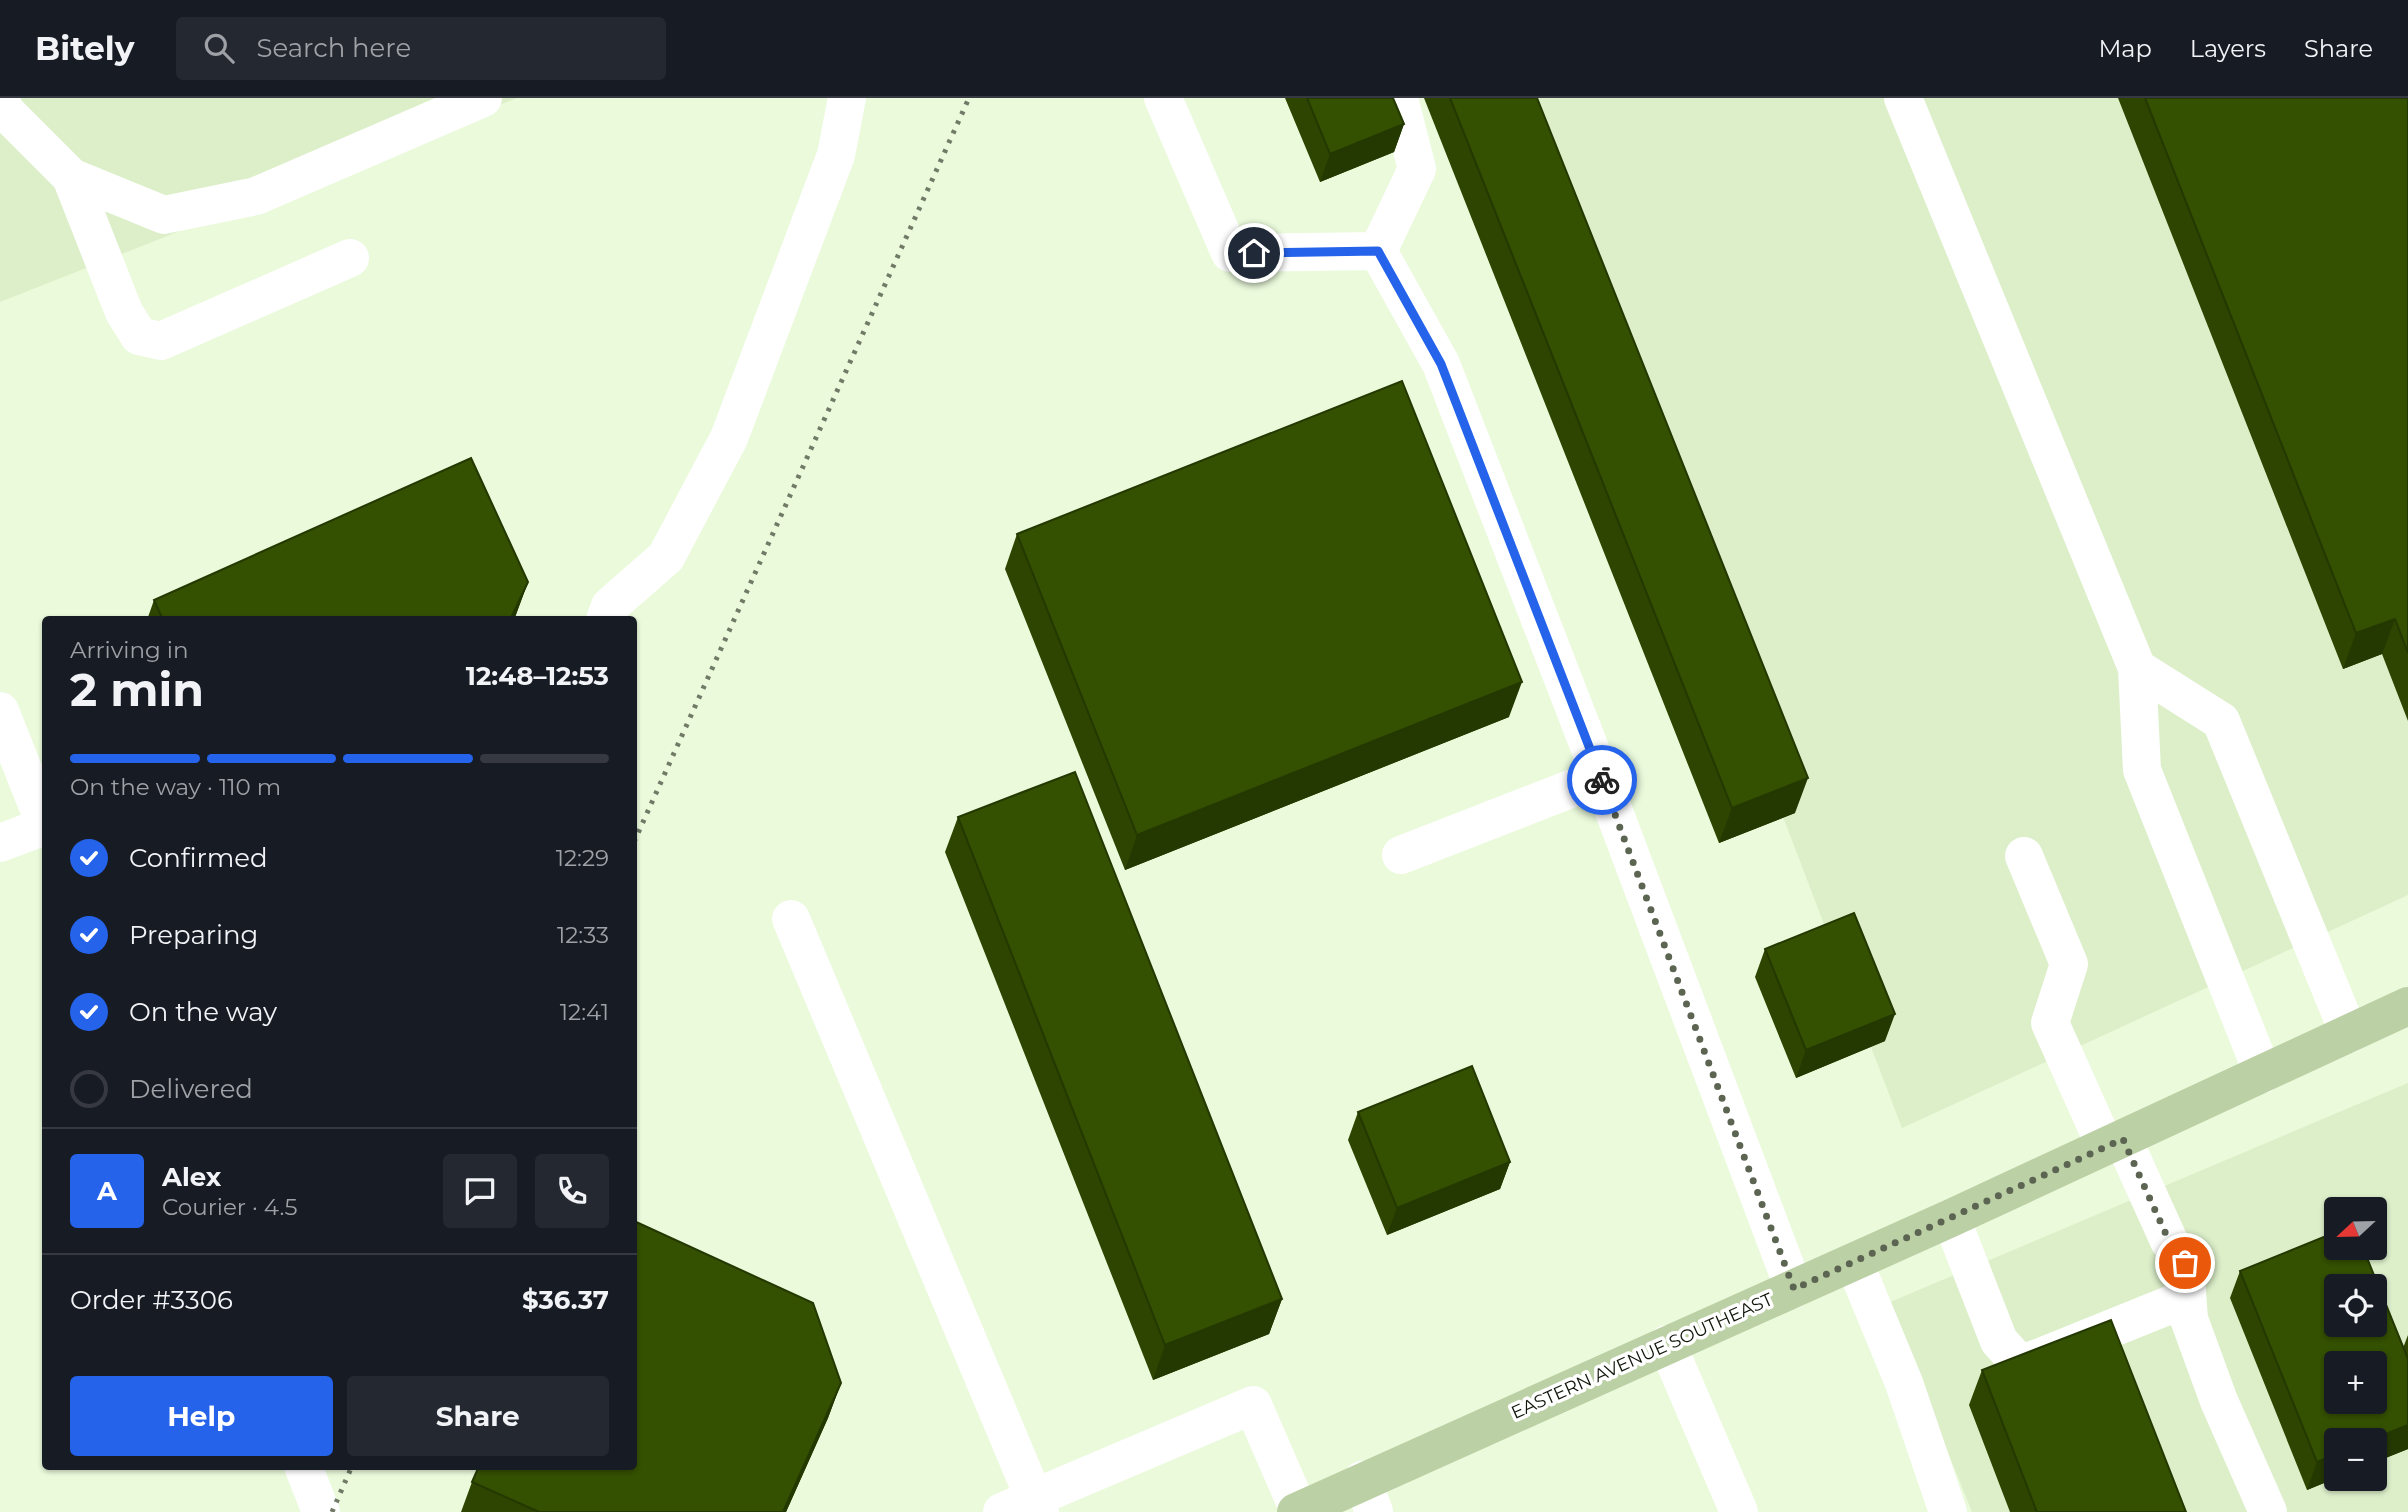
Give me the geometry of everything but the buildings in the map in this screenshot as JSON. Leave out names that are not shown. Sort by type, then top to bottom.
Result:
[{"type":"main road","name":"EASTERN AVENUE SOUTHEAST","points":[[1297,1511],[1368,1496],[1667,1344],[1951,1218],[2408,1006]]},
{"type":"street","points":[[71,177],[164,215],[256,196],[484,98]]},
{"type":"street","points":[[606,616],[610,606],[666,557],[729,438],[836,155],[847,98]]},
{"type":"street","points":[[1163,98],[1230,253],[1378,251]]},
{"type":"street","points":[[1378,251],[1417,169],[1399,98]]},
{"type":"street","points":[[1903,98],[2137,668],[2142,770],[2263,1074]]},
{"type":"street","points":[[15,103],[71,177],[124,312],[139,336],[161,341],[350,258]]},
{"type":"street","points":[[1378,251],[1441,364],[1601,777],[1794,1289]]},
{"type":"street","points":[[2137,668],[2221,721],[2348,1034]]},
{"type":"street","points":[[0,711],[42,819]]},
{"type":"street","points":[[1402,855],[1601,777]]},
{"type":"street","points":[[0,843],[42,828]]},
{"type":"street","points":[[2024,856],[2069,964],[2050,1023],[2169,1241],[2185,1263],[2189,1319],[2219,1401],[2268,1512]]},
{"type":"street","points":[[791,919],[1025,1507],[1253,1405],[1297,1511]]},
{"type":"street","points":[[1951,1218],[1999,1341],[2018,1362],[2033,1360],[2187,1298]]},
{"type":"street","points":[[1854,1262],[1904,1383],[1948,1512]]},
{"type":"street","points":[[1667,1344],[1739,1512]]},
{"type":"street","points":[[305,1470],[321,1512]]},
{"type":"shaded area","points":[[0,98],[517,98],[0,302]]},
{"type":"shaded area","points":[[1508,98],[2408,98],[2408,895],[1902,1128]]},
{"type":"shaded area","points":[[2408,1083],[2408,1512],[1972,1512],[1888,1303]]},
{"type":"railway","points":[[637,835],[969,98]]},
{"type":"railway","points":[[332,1512],[350,1470]]},
{"type":"way so far","points":[[1602,780],[1794,1289],[2123,1139],[2169,1241],[2185,1263]]},
{"type":"route","points":[[1254,253],[1378,251],[1441,364],[1602,780]]}]
